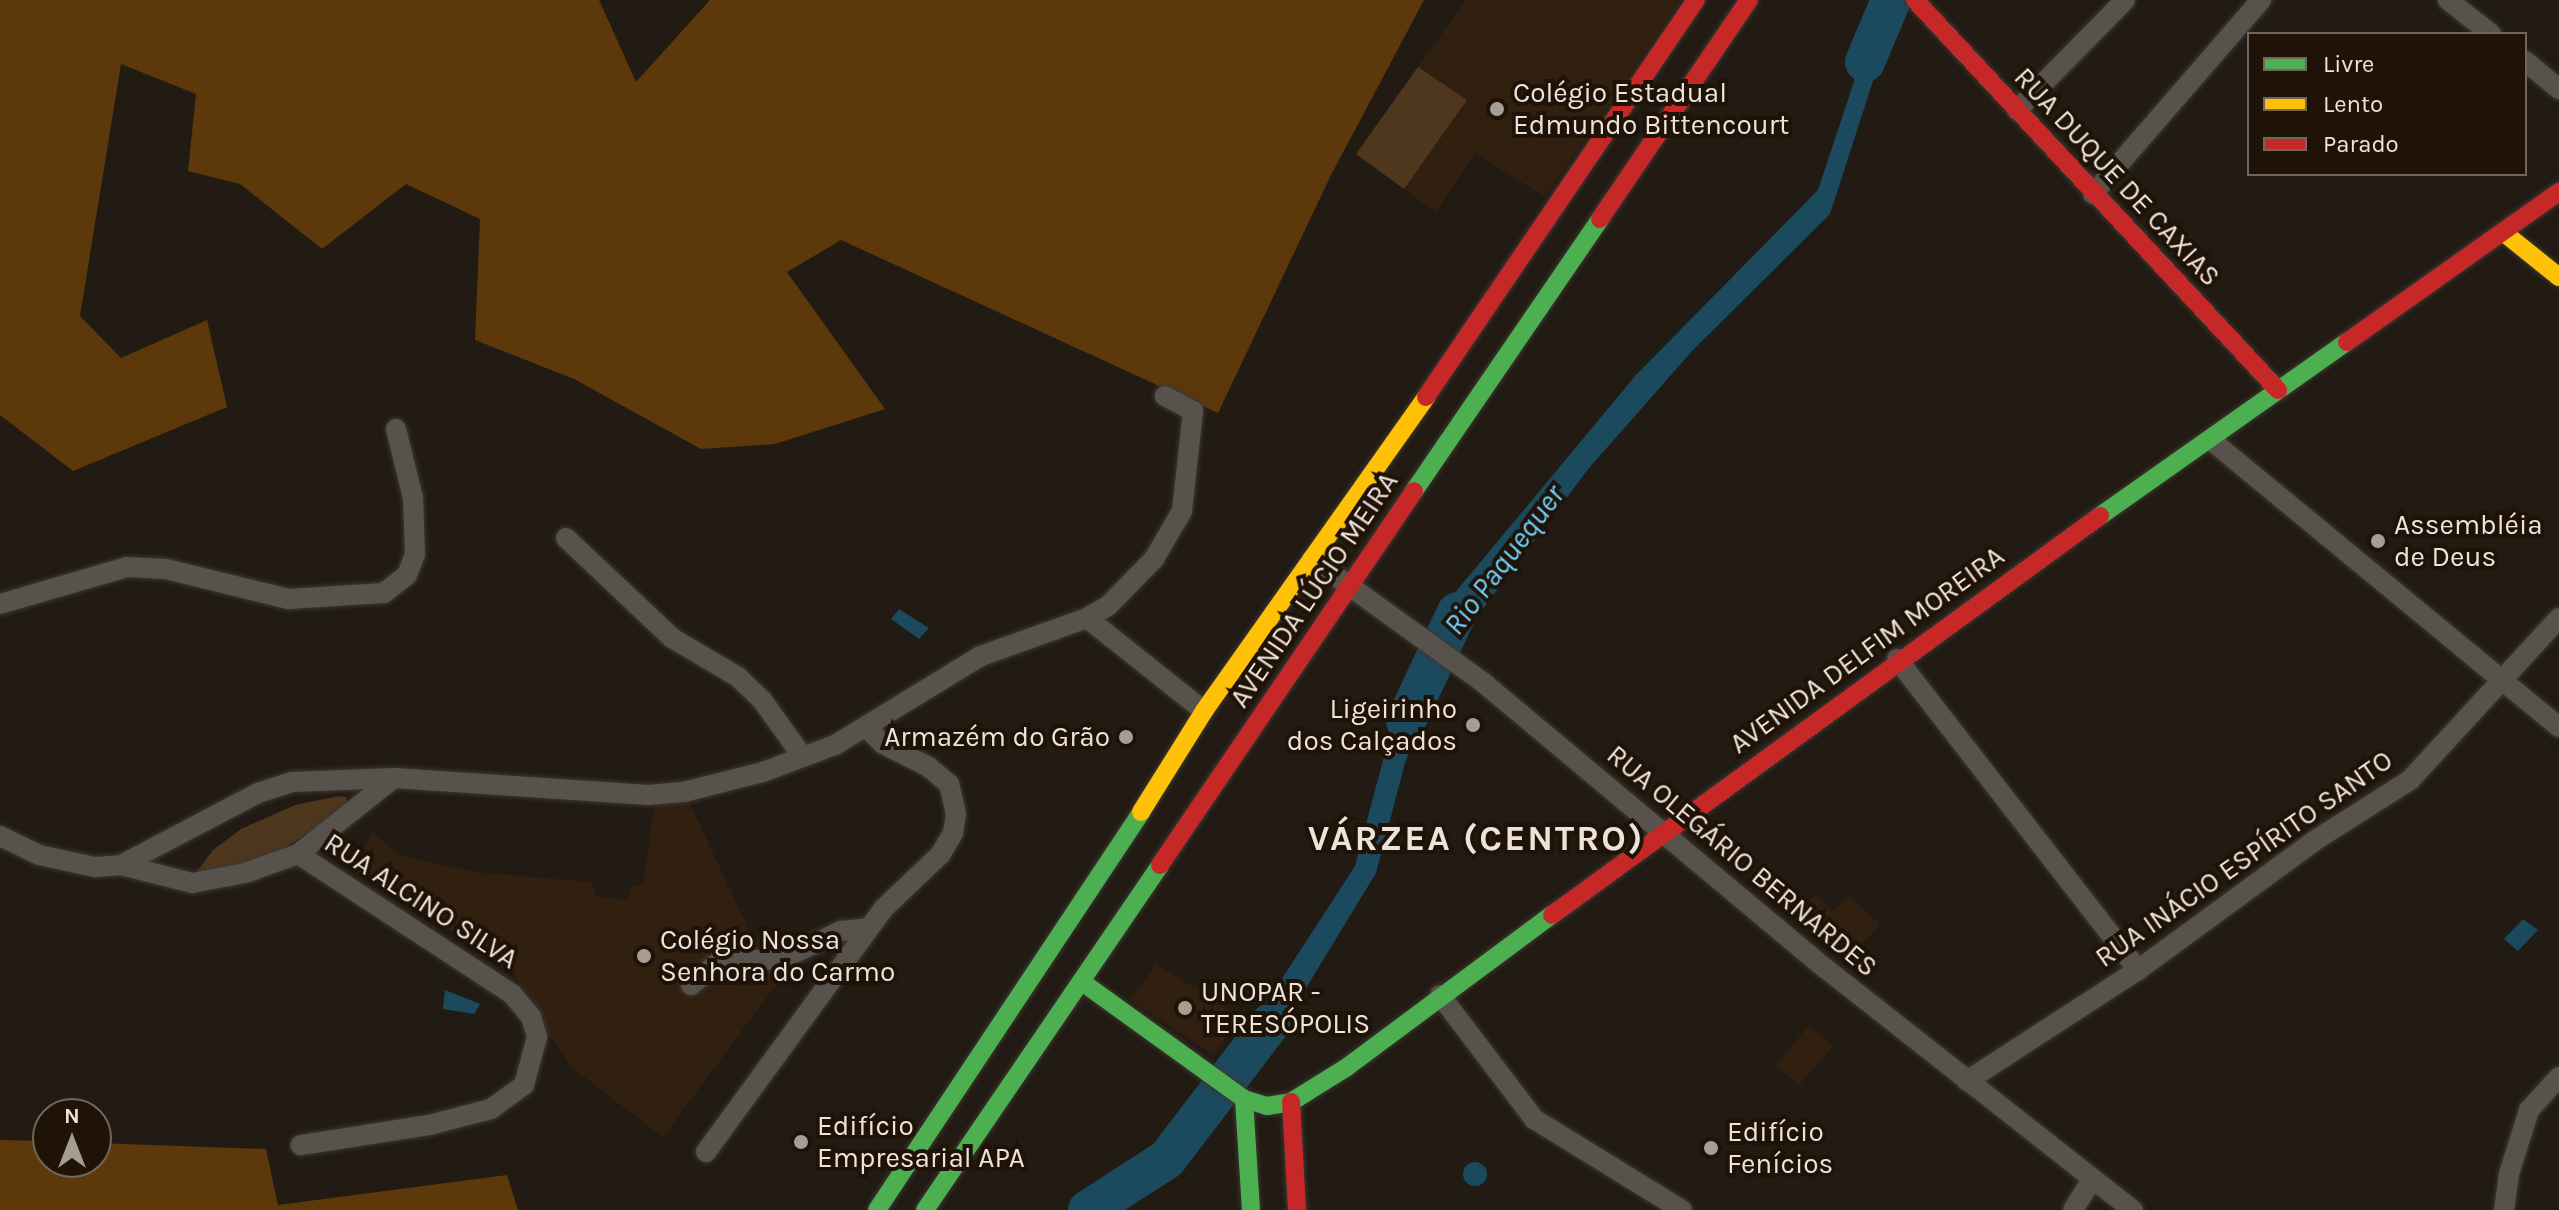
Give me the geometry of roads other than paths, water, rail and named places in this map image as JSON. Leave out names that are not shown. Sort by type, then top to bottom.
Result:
[{"type":"main road","name":"AVENIDA LÚCIO MEIRA","points":[[877,1210],[1071,925],[1204,711],[1523,260],[1696,0]]},
{"type":"main road","name":"AVENIDA LÚCIO MEIRA","points":[[925,1210],[1749,0]]},
{"type":"main road","name":"RUA DUQUE DE CAXIAS","points":[[1921,6],[2278,390]]},
{"type":"main road","name":"AVENIDA DELFIM MOREIRA","points":[[1291,1102],[1347,1067],[1440,995],[1897,659],[2212,441],[2278,390],[2559,192]]},
{"type":"main road","points":[[2503,232],[2559,277]]},
{"type":"main road","points":[[1082,982],[1239,1096],[1267,1106],[1291,1102],[1297,1210]]},
{"type":"main road","points":[[1239,1096],[1250,1150],[1251,1210]]},
{"type":"main road","points":[[1250,1150],[1294,1149]]},
{"type":"street","points":[[2017,110],[2125,0]]},
{"type":"street","points":[[2093,194],[2261,0]]},
{"type":"street","points":[[2448,0],[2488,32]]},
{"type":"street","points":[[2527,63],[2559,89]]},
{"type":"street","points":[[121,865],[278,786],[394,778],[648,795],[716,785],[803,757],[867,728],[981,656],[1087,618],[1108,606],[1154,559],[1182,511],[1193,411],[1165,396]]},
{"type":"street","points":[[0,604],[127,567],[166,569],[288,599],[384,593],[407,575],[415,554],[413,498],[396,429]]},
{"type":"street","points":[[2212,441],[2559,727]]},
{"type":"street","points":[[566,538],[672,638],[738,677],[762,700],[803,757]]},
{"type":"street","name":"RUA OLEGÁRIO BERNARDES","points":[[1312,559],[1485,684],[1967,1081],[2133,1210]]},
{"type":"street","points":[[1087,618],[1204,711]]},
{"type":"street","name":"RUA INÁCIO ESPÍRITO SANTO","points":[[1967,1081],[2138,970],[2314,841],[2410,780],[2559,618]]},
{"type":"street","points":[[1897,659],[2138,970]]},
{"type":"street","points":[[706,1152],[869,928],[947,846],[956,814],[949,784],[941,775],[883,744],[867,728]]},
{"type":"street","points":[[0,836],[73,865],[121,865],[192,883],[245,873],[298,854],[394,778]]},
{"type":"street","name":"RUA ALCINO SILVA","points":[[298,854],[512,994],[531,1017],[537,1037],[531,1073],[524,1085],[491,1109],[443,1123],[301,1145]]},
{"type":"street","points":[[691,985],[721,960],[780,960],[841,931],[869,928]]},
{"type":"street","points":[[1440,995],[1534,1119],[1682,1210]]},
{"type":"street","points":[[2504,1210],[2509,1174],[2529,1110],[2559,1077]]},
{"type":"street","points":[[1239,1096],[1275,1118],[1294,1149]]},
{"type":"street","points":[[2073,1210],[2092,1179]]},
{"type":"water","points":[[1879,6],[1892,22],[1830,214],[1693,350],[1589,468],[1454,647],[1430,634],[1453,595],[1636,375],[1818,190]]},
{"type":"water","points":[[899,609],[929,628],[919,639],[891,619]]},
{"type":"water","points":[[1417,662],[1438,676],[1405,763],[1376,873],[1253,1075],[1228,1062],[1355,866],[1387,745]]},
{"type":"water","points":[[2523,919],[2538,930],[2518,951],[2504,939]]},
{"type":"water","points":[[445,990],[480,1004],[474,1014],[443,1009]]},
{"type":"water","points":[[1470,1162],[1480,1162],[1487,1169],[1487,1179],[1480,1186],[1470,1186],[1463,1179],[1463,1169]]},
{"type":"waterway","name":"Rio Paquequer","points":[[1865,62],[1891,0]]},
{"type":"waterway","name":"Rio Paquequer","points":[[1406,721],[1457,612]]},
{"type":"waterway","name":"Rio Paquequer","points":[[1088,1210],[1167,1159],[1270,1024]]},
{"type":"place","name":"Colégio Estadual Edmundo Bittencourt","points":[[1497,109]]},
{"type":"place","name":"Assembléia de Deus","points":[[2378,541]]},
{"type":"place","name":"Ligeirinho dos Calçados","points":[[1473,725]]},
{"type":"place","name":"Armazém do Grão","points":[[1126,737]]},
{"type":"place","name":"Colégio Nossa Senhora do Carmo","points":[[644,956]]},
{"type":"place","name":"UNOPAR - TERESÓPOLIS","points":[[1185,1008]]},
{"type":"place","name":"Edifício Empresarial APA","points":[[801,1142]]},
{"type":"place","name":"Edifício Fenícios","points":[[1711,1148]]},
{"type":"district","name":"VÁRZEA (CENTRO)","points":[[1476,839]]}]
